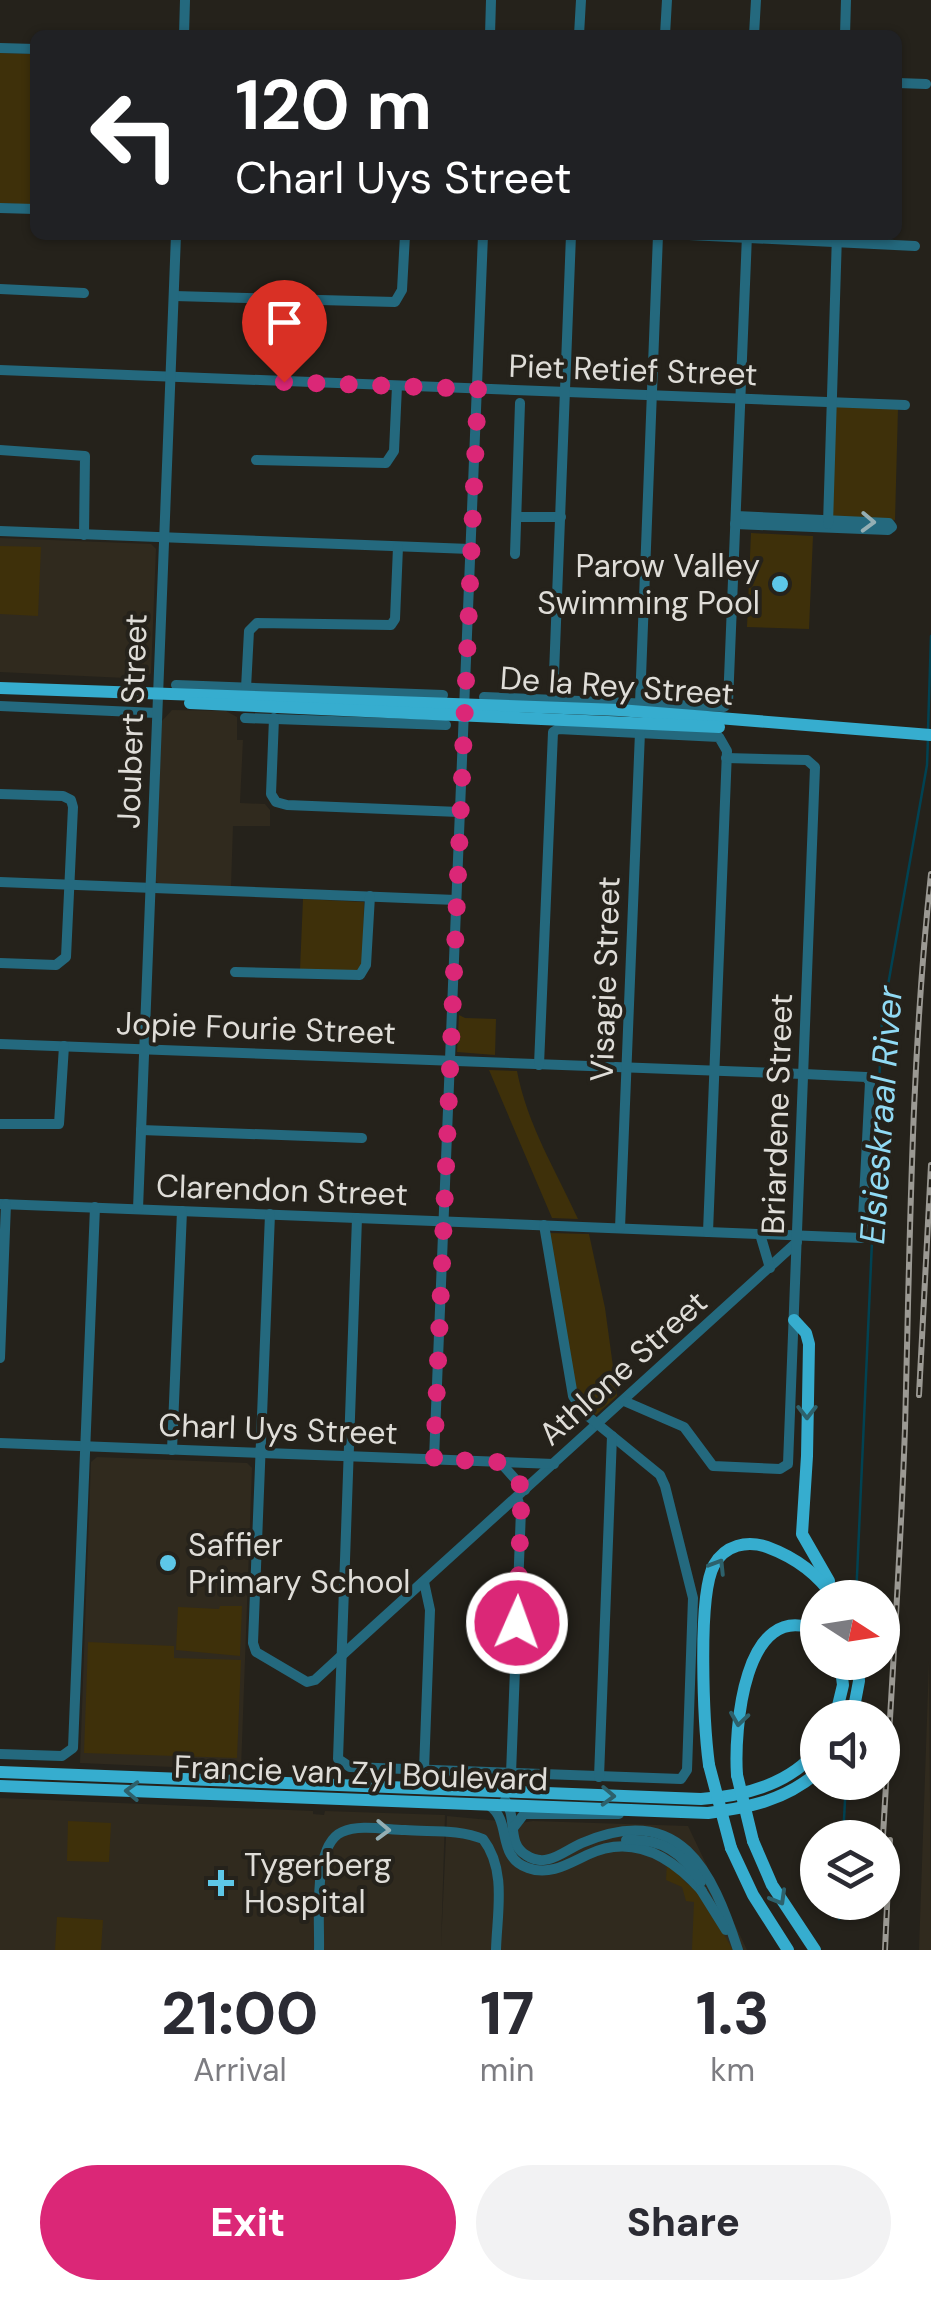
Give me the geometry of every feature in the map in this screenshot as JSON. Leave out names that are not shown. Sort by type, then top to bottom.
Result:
[{"type":"main road","name":"De la Rey Street","points":[[0,688],[157,703]]},
{"type":"main road","name":"De la Rey Street","points":[[0,696],[157,703],[619,710],[923,738]]},
{"type":"main road","points":[[794,1320],[806,1333],[809,1344],[808,1456],[802,1534],[828,1580]]},
{"type":"main road","points":[[788,1950],[753,1896],[731,1848],[709,1765],[704,1691],[707,1589],[714,1566],[732,1548],[759,1544],[796,1562],[819,1580]]},
{"type":"main road","points":[[800,1625],[772,1633],[751,1664],[738,1721],[737,1776],[752,1842],[793,1922],[815,1950]]},
{"type":"main road","name":"Francie van Zyl Boulevard","points":[[0,1786],[489,1798],[525,1792],[708,1798],[766,1787],[800,1766]]},
{"type":"main road","name":"Francie van Zyl Boulevard","points":[[0,1772],[489,1798],[509,1806],[635,1812],[708,1813],[757,1806],[800,1786]]},
{"type":"street","points":[[184,30],[185,0]]},
{"type":"street","points":[[490,30],[491,0]]},
{"type":"street","points":[[579,30],[580,0]]},
{"type":"street","points":[[665,30],[667,0]]},
{"type":"street","points":[[754,30],[756,0]]},
{"type":"street","points":[[844,30],[846,0]]},
{"type":"street","points":[[0,48],[30,49]]},
{"type":"street","points":[[902,83],[926,84]]},
{"type":"street","points":[[0,208],[30,210]]},
{"type":"street","name":"Joubert Street","points":[[138,1209],[176,240]]},
{"type":"street","points":[[174,296],[394,302],[402,290],[404,240]]},
{"type":"street","points":[[434,1459],[483,240]]},
{"type":"street","points":[[553,700],[571,240]]},
{"type":"street","points":[[640,704],[658,240]]},
{"type":"street","points":[[747,240],[736,520],[889,522],[892,527],[888,530],[828,524]]},
{"type":"street","points":[[828,524],[836,240]]},
{"type":"street","points":[[856,240],[915,246]]},
{"type":"street","points":[[0,289],[84,294]]},
{"type":"street","name":"Piet Retief Street","points":[[0,370],[905,405]]},
{"type":"street","points":[[256,460],[386,463],[394,451],[397,386]]},
{"type":"street","points":[[515,554],[520,403]]},
{"type":"street","points":[[0,450],[85,456],[84,535]]},
{"type":"street","points":[[517,517],[560,517]]},
{"type":"street","name":"De la Rey Street","points":[[484,696],[727,705],[736,520]]},
{"type":"street","points":[[0,531],[470,549]]},
{"type":"street","points":[[246,688],[249,631],[258,622],[391,625],[395,620],[398,547]]},
{"type":"street","points":[[176,686],[442,694]]},
{"type":"street","name":"De la Rey Street","points":[[0,706],[157,703]]},
{"type":"street","points":[[244,718],[446,725]]},
{"type":"street","points":[[274,718],[271,794],[276,802],[287,806],[459,812]]},
{"type":"street","name":"De la Rey Street","points":[[539,1065],[552,734],[558,729],[716,736],[725,743],[726,758],[807,760],[814,764]]},
{"type":"street","name":"Visagie Street","points":[[620,1228],[640,732]]},
{"type":"street","points":[[708,1232],[726,758]]},
{"type":"street","name":"Briardene Street","points":[[624,1400],[684,1427],[711,1466],[787,1466],[814,764]]},
{"type":"street","points":[[0,794],[63,796],[73,807],[67,953],[56,965],[0,963]]},
{"type":"street","points":[[0,882],[456,900]]},
{"type":"street","points":[[235,972],[360,975],[366,965],[370,896]]},
{"type":"street","name":"Jopie Fourie Street","points":[[0,1044],[869,1079],[862,1238]]},
{"type":"street","points":[[0,1124],[59,1124],[64,1046]]},
{"type":"street","points":[[141,1130],[362,1138]]},
{"type":"street","points":[[0,1358],[3,1204]]},
{"type":"street","name":"Clarendon Street","points":[[3,1204],[760,1234],[797,1239],[862,1238]]},
{"type":"street","points":[[0,1754],[62,1756],[73,1748],[95,1208]]},
{"type":"street","points":[[172,1450],[182,1211]]},
{"type":"street","points":[[260,1453],[270,1214]]},
{"type":"street","points":[[358,1218],[336,1754],[345,1766],[677,1780],[684,1777],[692,1592],[664,1482],[580,1409],[573,1396],[544,1225]]},
{"type":"street","points":[[760,1234],[770,1268]]},
{"type":"street","name":"Athlone Street","points":[[260,1453],[253,1643],[258,1653],[307,1682],[315,1680],[555,1464],[797,1239]]},
{"type":"street","points":[[599,1777],[612,1436]]},
{"type":"street","name":"Charl Uys Street","points":[[0,1444],[555,1464]]},
{"type":"street","points":[[500,1462],[521,1494],[511,1774]]},
{"type":"street","points":[[424,1582],[430,1610],[424,1770]]},
{"type":"street","points":[[525,1792],[509,1806],[506,1819],[510,1845],[522,1860],[541,1872]]},
{"type":"street","points":[[489,1798],[499,1813],[504,1846],[523,1867],[541,1872],[558,1869],[592,1852],[629,1844],[648,1844],[674,1857],[690,1872],[735,1942]]},
{"type":"street","points":[[509,1806],[518,1848],[540,1861],[558,1858],[580,1844],[621,1832],[646,1832],[672,1839],[699,1862],[735,1942]]},
{"type":"street","points":[[512,1830],[524,1814],[607,1816],[635,1812]]},
{"type":"street","points":[[319,1950],[322,1860],[332,1839],[342,1832],[362,1829],[483,1839],[499,1868],[496,1950]]},
{"type":"shaded area","points":[[0,53],[30,54],[30,205],[0,203]]},
{"type":"shaded area","points":[[833,406],[898,408],[895,520],[832,517]]},
{"type":"shaded area","name":"Parow Valley Swimming Pool","points":[[751,533],[813,536],[809,629],[747,627]]},
{"type":"shaded area","points":[[0,538],[151,544],[156,549],[151,673],[146,679],[0,672]]},
{"type":"shaded area","points":[[0,546],[41,547],[38,616],[0,614]]},
{"type":"shaded area","points":[[172,710],[226,711],[237,717],[237,740],[243,740],[240,803],[265,804],[270,810],[270,826],[233,826],[231,887],[159,884],[154,879],[161,722]]},
{"type":"shaded area","points":[[303,899],[364,902],[363,963],[358,971],[300,970]]},
{"type":"shaded area","points":[[459,1015],[496,1019],[495,1055],[457,1052]]},
{"type":"shaded area","points":[[489,1070],[517,1071],[535,1128],[578,1219],[552,1218]]},
{"type":"shaded area","points":[[548,1233],[589,1234],[605,1308],[617,1396],[596,1415],[583,1407],[577,1397]]},
{"type":"shaded area","name":"Saffier Primary School","points":[[97,1457],[247,1463],[252,1468],[241,1770],[80,1763],[91,1462]]},
{"type":"shaded area","points":[[242,1606],[240,1656],[176,1650],[178,1607]]},
{"type":"shaded area","points":[[88,1642],[174,1646],[174,1658],[241,1660],[237,1758],[84,1753]]},
{"type":"shaded area","points":[[929,1661],[931,1950],[919,1950]]},
{"type":"shaded area","name":"Tygerberg Hospital","points":[[0,1798],[313,1811],[324,1815],[325,1811],[445,1815],[441,1946],[447,1816],[520,1823],[688,1826],[747,1950],[0,1950]]},
{"type":"shaded area","points":[[68,1821],[111,1823],[109,1862],[67,1861]]},
{"type":"shaded area","points":[[667,1863],[698,1890],[733,1950],[692,1950],[694,1902],[686,1901],[682,1887],[666,1880]]},
{"type":"shaded area","points":[[57,1917],[103,1920],[101,1950],[55,1950]]},
{"type":"waterway","name":"Elsieskraal River","points":[[928,730],[931,636]]},
{"type":"waterway","name":"Elsieskraal River","points":[[857,1580],[882,1019],[927,765],[928,738]]},
{"type":"waterway","name":"Elsieskraal River","points":[[844,1820],[845,1800]]},
{"type":"railway","points":[[884,1820],[903,1481],[915,1081],[931,874]]},
{"type":"railway","points":[[919,1395],[931,1165]]},
{"type":"railway","points":[[885,1950],[886,1920]]},
{"type":"place","name":"Parow Valley Swimming Pool","points":[[780,584]]},
{"type":"place","name":"Saffier Primary School","points":[[168,1563]]},
{"type":"place","name":"Tygerberg Hospital","points":[[221,1883]]},
{"type":"route","points":[[284,382],[478,389],[434,1459],[500,1462],[525,1490],[517,1498],[521,1510],[517,1623]]}]
